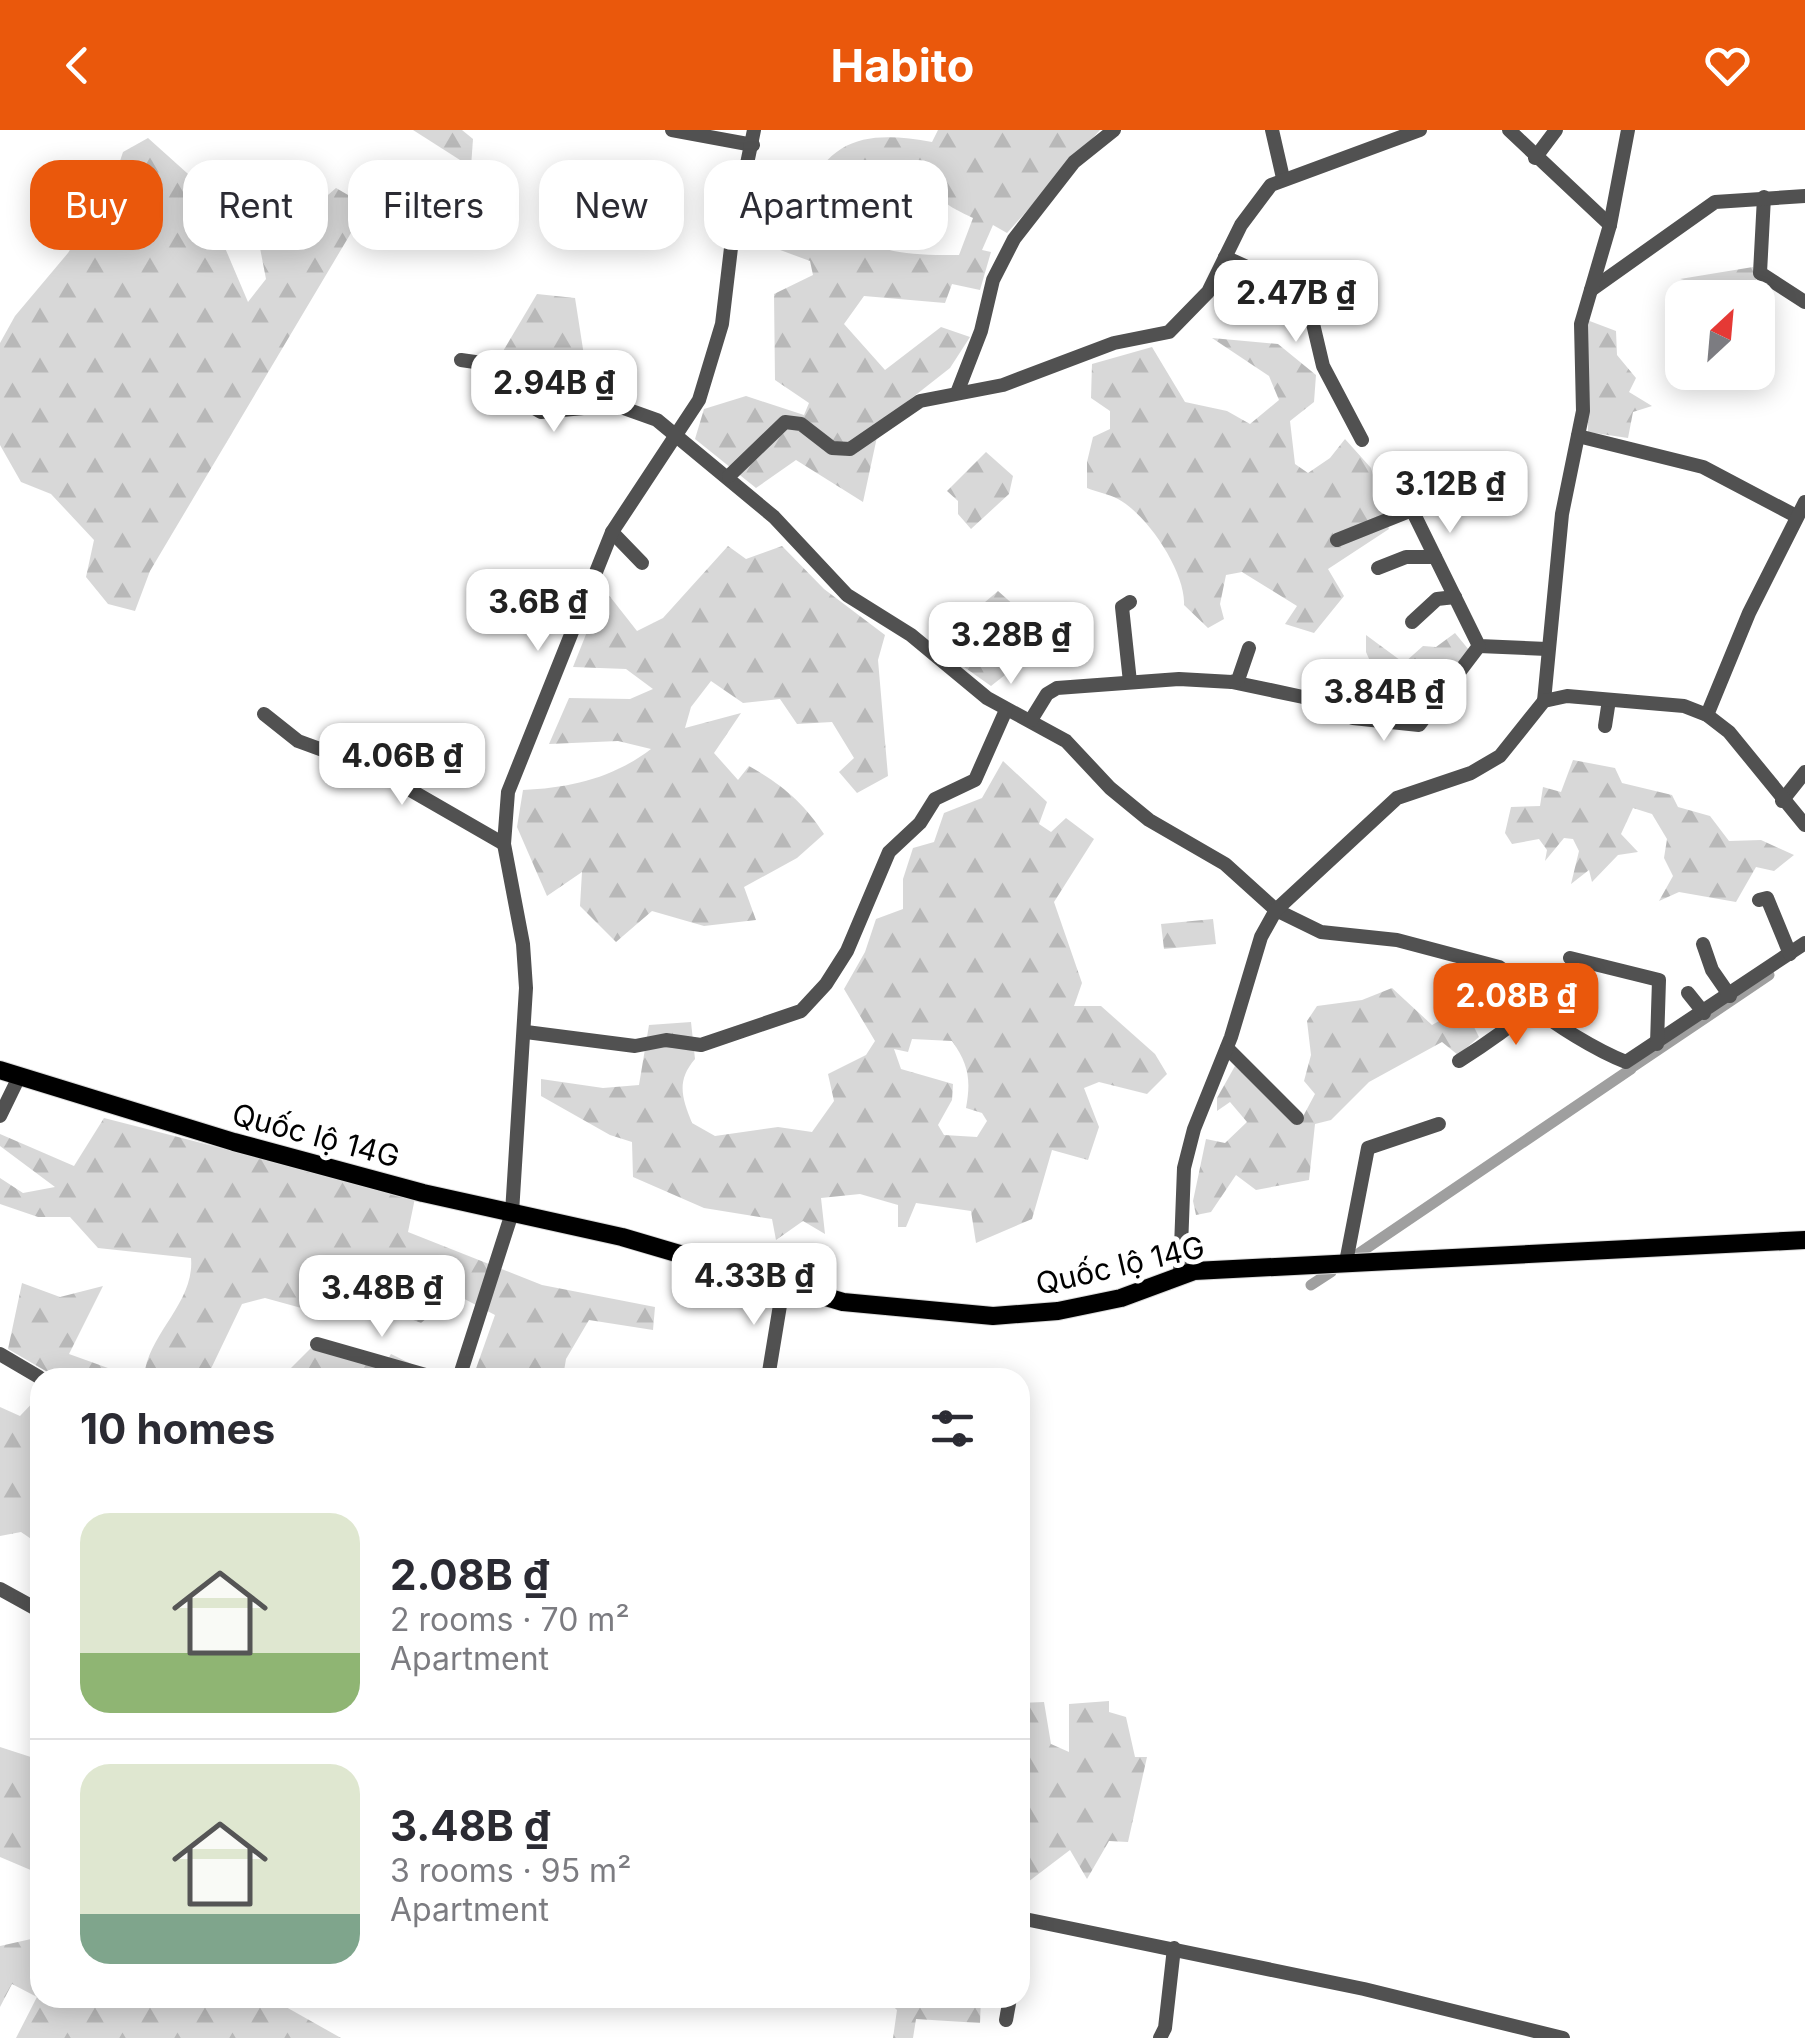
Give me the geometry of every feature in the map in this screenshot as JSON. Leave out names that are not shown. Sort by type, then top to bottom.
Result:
[{"type":"main road","name":"Quốc lộ 14G","points":[[0,1070],[234,1142],[622,1237],[783,1287],[896,1310],[993,1316],[1058,1311],[1121,1298],[1180,1274],[1805,1240]]},
{"type":"street","points":[[462,1368],[512,1212],[526,1032],[523,944],[504,844],[508,792],[612,532],[699,400],[722,324],[733,230],[753,138],[672,130]]},
{"type":"street","points":[[957,392],[976,345],[993,280],[1014,239],[1074,162],[1114,130]]},
{"type":"street","points":[[1272,130],[1283,178]]},
{"type":"street","points":[[729,476],[785,422],[801,424],[832,448],[850,449],[920,401],[1003,385],[1114,343],[1170,332],[1208,292],[1241,225],[1271,185],[1420,130]]},
{"type":"street","points":[[1509,130],[1610,226]]},
{"type":"street","points":[[1535,158],[1556,130]]},
{"type":"street","points":[[1180,1274],[1184,1168],[1194,1129],[1227,1048],[1261,937],[1276,910],[1397,798],[1472,772],[1500,756],[1544,701],[1562,514],[1583,411],[1581,324],[1610,226],[1628,130]]},
{"type":"street","points":[[1590,291],[1715,202],[1805,196]]},
{"type":"street","points":[[1764,197],[1760,273],[1805,302]]},
{"type":"street","points":[[1225,258],[1306,294],[1323,366],[1362,440]]},
{"type":"street","points":[[461,360],[482,363],[499,373],[526,403],[541,412],[615,405],[634,409],[676,434],[729,476],[846,594],[911,635],[1006,710],[1066,742],[1110,788],[1149,820],[1225,864],[1276,910],[1322,932],[1397,940],[1499,968],[1511,974],[1532,1004],[1589,1044],[1626,1062],[1805,943]]},
{"type":"street","points":[[1578,436],[1703,466],[1796,516]]},
{"type":"street","points":[[1707,715],[1748,613],[1805,502]]},
{"type":"street","points":[[1337,540],[1412,510],[1479,646]]},
{"type":"street","points":[[612,532],[642,563]]},
{"type":"street","points":[[1378,568],[1406,557],[1436,558]]},
{"type":"street","points":[[1412,622],[1437,599],[1455,597]]},
{"type":"street","points":[[1130,602],[1122,606],[1130,682]]},
{"type":"street","points":[[1479,646],[1547,649]]},
{"type":"street","points":[[1031,720],[1052,690],[1130,682],[1232,682],[1285,692],[1353,718],[1419,725],[1479,646]]},
{"type":"street","points":[[1232,682],[1238,680],[1248,648]]},
{"type":"street","points":[[1544,701],[1567,696],[1684,706],[1707,715],[1729,732],[1805,825]]},
{"type":"street","points":[[1605,726],[1609,700]]},
{"type":"street","points":[[526,1032],[635,1046],[666,1040],[702,1045],[801,1011],[826,984],[846,951],[889,852],[920,823],[935,800],[975,780],[1006,710]]},
{"type":"street","points":[[264,714],[298,740],[372,768],[504,844]]},
{"type":"street","points":[[1782,801],[1805,772]]},
{"type":"street","points":[[1759,900],[1768,898],[1790,954]]},
{"type":"street","points":[[1704,944],[1712,970],[1730,996]]},
{"type":"street","points":[[1570,958],[1659,980],[1657,1044]]},
{"type":"street","points":[[1688,993],[1704,1013]]},
{"type":"street","points":[[1460,1061],[1487,1038],[1522,1020],[1532,1004]]},
{"type":"street","points":[[1227,1048],[1297,1118]]},
{"type":"street","points":[[0,1116],[19,1078]]},
{"type":"street","points":[[1346,1262],[1365,1153],[1377,1142],[1439,1124]]},
{"type":"street","points":[[770,1368],[783,1287]]},
{"type":"street","points":[[317,1344],[401,1368]]},
{"type":"street","points":[[0,1354],[30,1372]]},
{"type":"street","points":[[0,1589],[30,1606]]},
{"type":"street","points":[[1030,1920],[1174,1948],[1563,2038]]},
{"type":"street","points":[[1160,2038],[1165,2028],[1174,1948]]},
{"type":"street","points":[[1006,2020],[1008,2008]]},
{"type":"green space","points":[[413,130],[462,130],[473,139],[472,160],[460,160]]},
{"type":"green space","points":[[938,130],[1100,130],[1007,233],[993,225],[982,250],[991,252],[980,290],[952,284],[945,303],[864,296],[844,324],[885,370],[941,327],[970,337],[950,368],[880,423],[863,502],[796,460],[756,488],[695,439],[704,409],[746,396],[804,415],[809,403],[775,380],[774,294],[813,275],[810,261],[780,250],[891,250],[959,255],[973,218],[948,204],[948,160],[828,160],[843,148],[875,138],[932,142]]},
{"type":"green space","points":[[148,138],[183,169],[183,250],[226,250],[248,302],[266,279],[260,250],[328,250],[328,195],[336,188],[348,195],[348,238],[150,571],[135,611],[108,604],[86,577],[94,540],[51,494],[21,482],[0,445],[0,343],[15,316],[70,250],[163,250],[163,160],[120,160],[123,152]]},
{"type":"green space","points":[[1753,267],[1756,280],[1684,280],[1680,279]]},
{"type":"green space","points":[[537,294],[575,298],[590,394],[565,405],[523,387],[496,363]]},
{"type":"green space","points":[[1587,320],[1616,331],[1617,355],[1636,378],[1629,392],[1652,406],[1633,412],[1628,438],[1588,432]]},
{"type":"green space","points":[[1212,338],[1278,344],[1316,375],[1314,402],[1290,421],[1295,464],[1308,473],[1330,458],[1345,439],[1371,468],[1389,529],[1328,569],[1344,596],[1314,633],[1285,624],[1297,606],[1242,572],[1226,575],[1220,604],[1224,619],[1208,628],[1184,605],[1179,577],[1153,531],[1118,499],[1087,488],[1087,462],[1093,437],[1110,429],[1110,411],[1091,398],[1092,364],[1152,347],[1185,402],[1227,411],[1250,424],[1279,400],[1269,376]]},
{"type":"green space","points":[[986,452],[1013,476],[1009,494],[971,529],[958,514],[958,501],[947,491]]},
{"type":"green space","points":[[728,546],[746,559],[782,546],[824,589],[885,635],[878,660],[888,776],[857,793],[839,772],[854,758],[832,722],[797,724],[780,699],[743,703],[711,681],[691,707],[685,728],[741,713],[714,753],[738,780],[749,766],[782,787],[824,834],[797,858],[744,887],[756,920],[704,926],[652,911],[616,942],[580,906],[582,872],[547,896],[517,827],[523,790],[590,780],[651,749],[618,741],[549,744],[569,698],[630,699],[653,689],[626,669],[573,667],[604,589],[637,631],[663,618]]},
{"type":"green space","points":[[998,591],[1016,607],[1007,630],[1010,671],[991,686],[947,655],[938,642]]},
{"type":"green space","points":[[1455,633],[1469,650],[1415,719],[1392,712],[1366,652],[1366,635],[1404,663],[1423,646],[1436,647]]},
{"type":"green space","points":[[1573,760],[1615,768],[1622,783],[1672,795],[1678,807],[1710,816],[1729,841],[1761,840],[1794,855],[1774,871],[1756,867],[1736,902],[1679,892],[1659,901],[1673,876],[1664,858],[1667,839],[1652,814],[1633,808],[1621,834],[1638,852],[1618,855],[1592,882],[1589,870],[1571,884],[1579,851],[1573,839],[1564,838],[1545,861],[1547,850],[1539,839],[1512,844],[1505,833],[1511,807],[1540,806],[1543,787],[1561,792]]},
{"type":"green space","points":[[1003,761],[1047,802],[1039,824],[1051,832],[1066,818],[1094,839],[1054,902],[1082,983],[1074,1006],[1101,1006],[1155,1054],[1167,1074],[1147,1094],[1099,1082],[1084,1088],[1099,1127],[1088,1160],[1052,1150],[1032,1219],[976,1243],[971,1211],[916,1203],[906,1227],[898,1227],[898,1205],[860,1194],[821,1198],[825,1234],[803,1221],[776,1240],[772,1219],[704,1208],[633,1177],[632,1142],[610,1135],[541,1096],[541,1079],[603,1088],[639,1085],[649,1025],[691,1022],[695,1059],[685,1075],[683,1090],[692,1123],[715,1136],[778,1127],[812,1132],[834,1101],[828,1074],[866,1055],[875,1041],[844,989],[865,952],[876,919],[903,909],[903,879],[913,848],[934,842],[944,813],[982,798]],"holes":[[[912,1039],[952,1041],[967,1073],[966,1108],[982,1113],[987,1121],[977,1137],[944,1135],[938,1125],[952,1100],[953,1084],[901,1069],[894,1049],[908,1052]]]},
{"type":"green space","points":[[1213,919],[1216,944],[1164,949],[1161,924]]},
{"type":"green space","points":[[1392,988],[1432,1025],[1464,1007],[1479,1037],[1458,1055],[1442,1042],[1369,1082],[1331,1120],[1315,1124],[1309,1180],[1256,1190],[1236,1175],[1211,1212],[1196,1215],[1193,1201],[1206,1139],[1225,1143],[1247,1122],[1230,1102],[1217,1111],[1217,1098],[1235,1066],[1299,1124],[1315,1094],[1304,1081],[1311,1055],[1307,1021],[1317,1006],[1362,1000]]},
{"type":"green space","points":[[104,1118],[415,1198],[408,1232],[542,1285],[655,1307],[653,1330],[589,1320],[564,1368],[476,1368],[495,1315],[455,1294],[421,1323],[363,1300],[334,1317],[265,1298],[242,1304],[211,1368],[146,1368],[186,1289],[191,1258],[98,1248],[70,1217],[38,1217],[0,1204],[0,1178],[23,1193],[55,1187],[0,1146],[0,1134],[74,1166]]},
{"type":"green space","points":[[22,1283],[60,1297],[103,1286],[69,1354],[108,1368],[41,1368],[8,1349]]},
{"type":"green space","points":[[311,1348],[385,1364],[391,1354],[420,1368],[291,1368]]},
{"type":"green space","points":[[30,1406],[30,1538],[21,1532],[0,1536],[0,1407],[20,1416]]},
{"type":"green space","points":[[1109,1701],[1109,1712],[1126,1717],[1135,1757],[1147,1757],[1128,1842],[1109,1841],[1087,1879],[1070,1850],[1030,1880],[1030,1703],[1044,1702],[1051,1744],[1069,1752],[1069,1704]]},
{"type":"green space","points":[[0,1747],[30,1757],[30,1870],[0,1857]]},
{"type":"green space","points":[[30,1939],[30,1993],[12,1984],[0,2007],[0,1946]]},
{"type":"green space","points":[[31,2008],[288,2008],[341,2038],[16,2038]]},
{"type":"green space","points":[[981,2008],[980,2023],[916,2019],[913,2038],[893,2038],[897,2010]]},
{"type":"waterway","points":[[1634,1066],[1769,975]]},
{"type":"waterway","points":[[1358,1254],[1631,1069]]},
{"type":"waterway","points":[[1311,1285],[1331,1272]]}]
